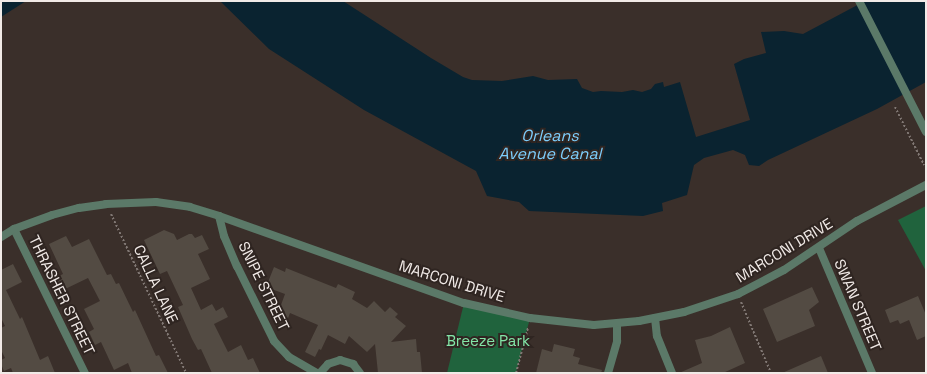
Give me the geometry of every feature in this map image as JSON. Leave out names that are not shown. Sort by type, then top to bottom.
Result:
[{"type":"street","points":[[859,1],[926,132]]},
{"type":"street","name":"MARCONI DRIVE","points":[[1,237],[14,229],[52,215],[79,208],[106,204],[156,202],[190,207],[219,216],[464,303],[530,318],[594,325],[617,324],[655,318],[710,304],[738,294],[768,279],[819,248],[857,222],[926,185]]},
{"type":"street","name":"SNIPE STREET","points":[[219,216],[224,236],[237,266],[274,341],[289,357],[317,373]]},
{"type":"street","name":"THRASHER STREET","points":[[14,229],[85,373]]},
{"type":"street","name":"SWAN STREET","points":[[819,248],[872,373]]},
{"type":"street","points":[[655,318],[657,336],[672,373]]},
{"type":"street","points":[[608,373],[617,341],[617,324]]},
{"type":"street","points":[[320,373],[328,364],[340,360],[353,364],[360,373]]},
{"type":"path","points":[[895,107],[924,165]]},
{"type":"path","name":"CALLA LANE","points":[[106,204],[186,373]]},
{"type":"path","points":[[738,294],[771,373]]},
{"type":"path","points":[[516,373],[530,318]]},
{"type":"green space","points":[[926,206],[926,271],[898,220]]},
{"type":"green space","name":"Breeze Park","points":[[464,303],[530,318],[516,373],[447,373]]},
{"type":"water","points":[[1,1],[26,1],[1,17]]},
{"type":"water","name":"Orleans Avenue Canal","points":[[220,1],[343,1],[431,58],[463,77],[472,80],[502,81],[533,76],[548,80],[577,79],[582,88],[593,92],[622,92],[633,90],[642,92],[651,89],[655,84],[663,82],[664,87],[680,82],[696,137],[750,120],[734,64],[744,59],[766,53],[761,32],[784,31],[803,34],[865,1],[926,1],[926,82],[877,109],[768,160],[759,166],[749,165],[745,155],[733,150],[704,158],[694,165],[687,195],[662,203],[663,211],[643,216],[529,211],[519,202],[487,196],[476,171],[364,110],[269,49]]},
{"type":"building","points":[[164,230],[174,234],[177,240],[189,234],[192,234],[195,238],[202,235],[209,249],[198,254],[210,279],[191,288],[201,310],[212,304],[216,311],[223,307],[228,317],[214,324],[228,352],[241,345],[248,360],[253,358],[260,373],[212,373],[201,349],[198,350],[192,339],[178,307],[183,305],[167,271],[160,274],[144,240]]},
{"type":"building","points":[[66,236],[72,247],[89,239],[107,275],[111,274],[116,284],[119,283],[133,312],[135,310],[156,356],[159,355],[168,373],[132,373],[128,363],[114,370],[101,342],[95,345],[89,332],[94,329],[84,309],[100,301],[88,278],[61,291],[55,278],[63,274],[49,244]]},
{"type":"building","points":[[13,264],[22,282],[6,290],[20,319],[22,317],[40,360],[48,356],[55,373],[13,373],[11,368],[4,371],[1,364],[1,360],[5,358],[1,350],[1,328],[5,326],[1,318],[1,270]]},
{"type":"building","points":[[274,267],[285,272],[286,268],[336,288],[338,284],[355,292],[352,299],[367,308],[374,301],[385,312],[390,307],[398,314],[395,317],[406,326],[391,342],[416,339],[417,352],[420,352],[422,373],[378,373],[375,344],[367,352],[349,336],[345,344],[328,335],[321,350],[319,349],[315,357],[305,352],[318,325],[290,313],[287,321],[277,316],[285,294],[266,287]]},
{"type":"building","points":[[812,287],[819,302],[809,310],[815,326],[777,342],[763,309]]},
{"type":"building","points":[[918,296],[926,315],[926,336],[917,340],[909,320],[900,324],[898,320],[890,323],[885,310]]},
{"type":"building","points":[[730,327],[745,363],[723,373],[679,373],[702,363],[695,340],[711,336]]},
{"type":"building","points":[[554,344],[575,349],[573,356],[580,358],[578,364],[602,370],[601,373],[536,373],[542,349],[552,352]]},
{"type":"building","points":[[821,356],[828,373],[782,373]]}]
